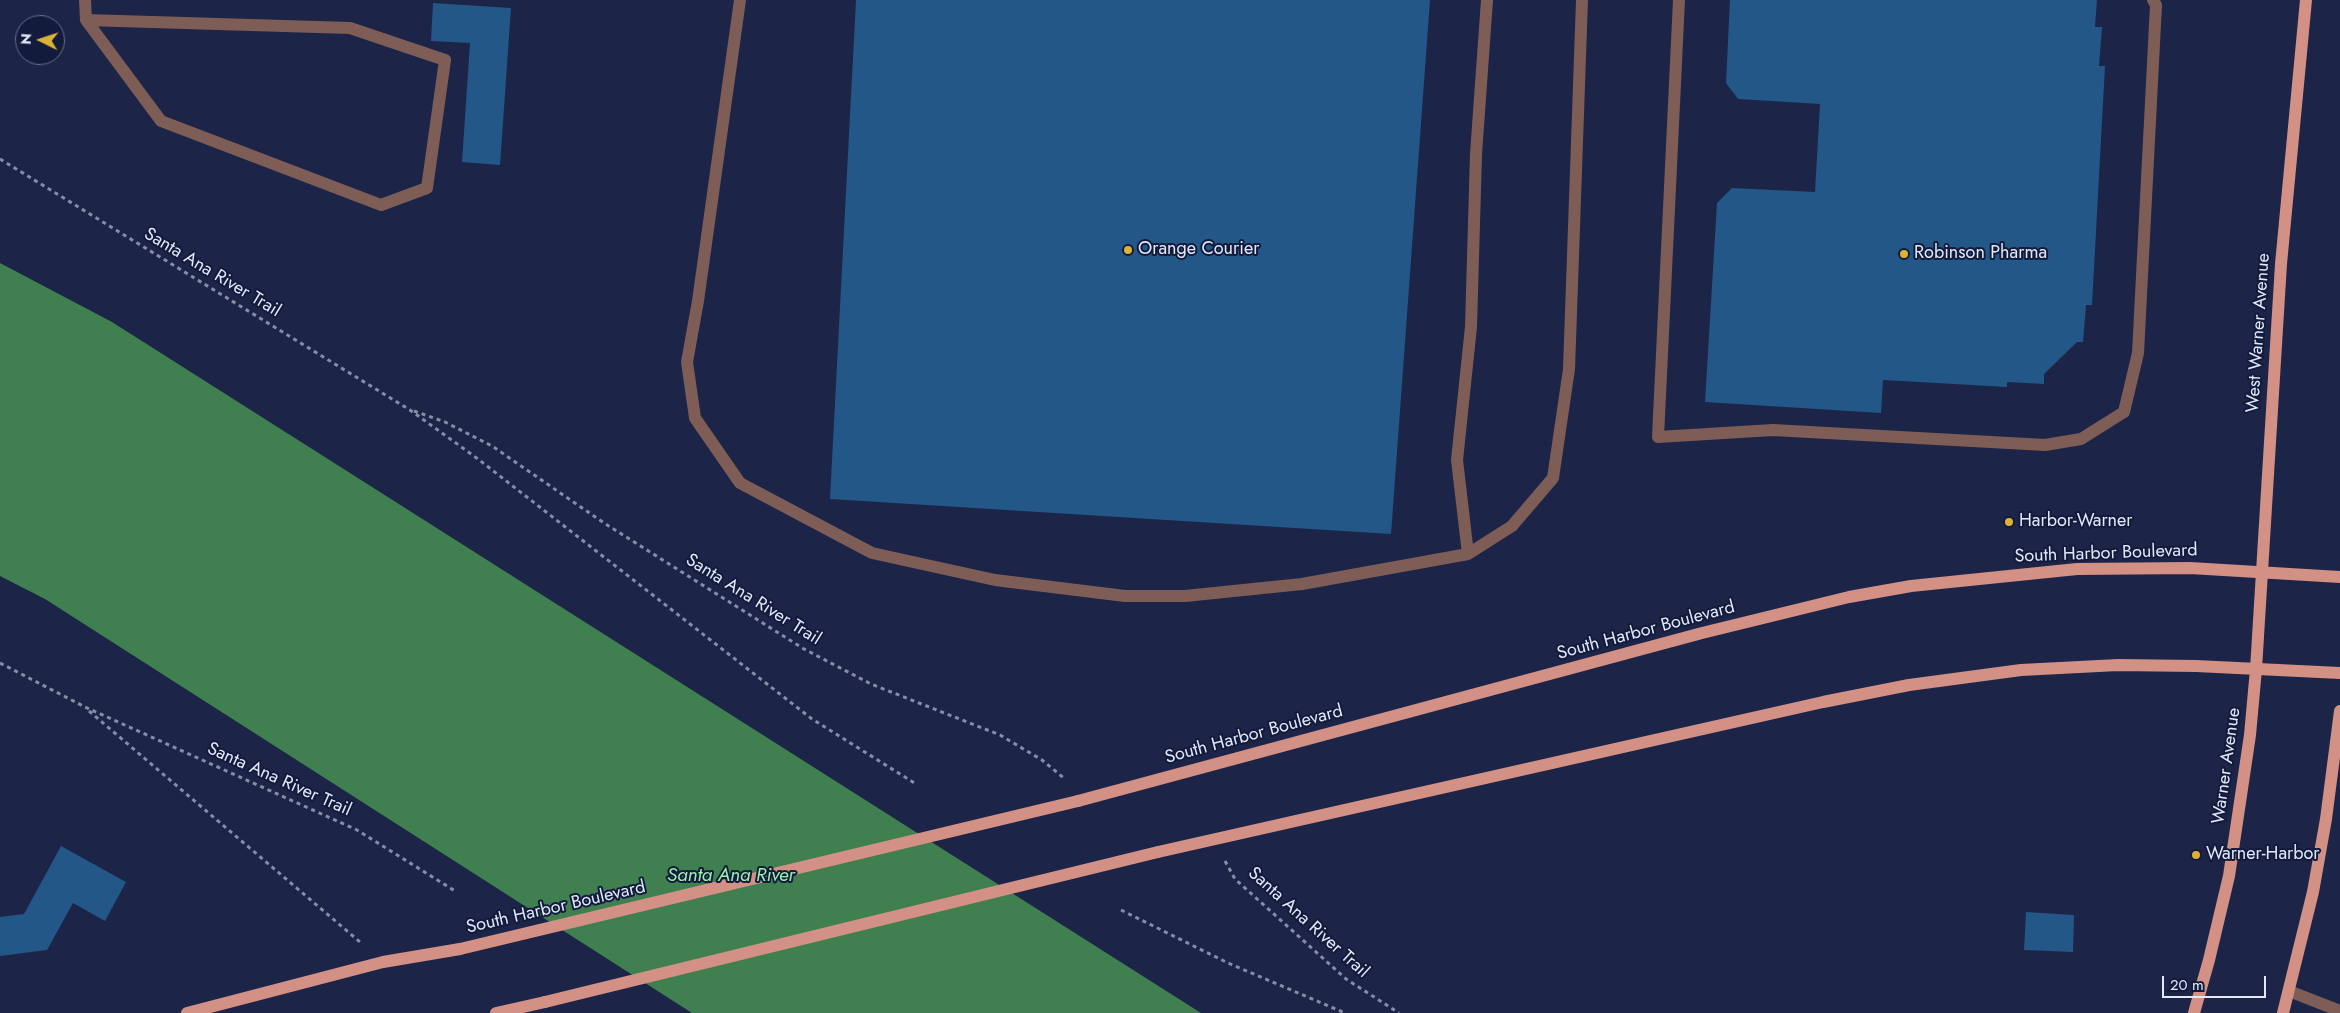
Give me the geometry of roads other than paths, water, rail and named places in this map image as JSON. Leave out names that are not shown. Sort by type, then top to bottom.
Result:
[{"type":"main road","name":"West Warner Avenue","points":[[2256,669],[2282,245],[2306,0]]},
{"type":"main road","name":"South Harbor Boulevard","points":[[187,1013],[383,962],[460,949],[1083,800],[1702,633],[1858,596],[1911,586],[2077,569],[2190,568],[2340,577]]},
{"type":"main road","points":[[496,1013],[1213,839],[1909,685],[2021,670],[2108,665],[2196,666],[2340,673]]},
{"type":"main road","name":"Warner Avenue","points":[[2194,1013],[2229,876],[2249,744],[2256,669]]},
{"type":"main road","points":[[2283,1013],[2312,892],[2326,819],[2340,711]]},
{"type":"lane","points":[[86,0],[86,20],[161,121],[380,206],[427,188],[445,60],[350,28],[86,20]]},
{"type":"lane","points":[[740,0],[698,301],[687,362],[696,418],[740,482],[872,553],[995,580],[1125,596],[1185,596],[1302,584],[1468,554],[1512,526],[1553,478],[1568,369],[1582,0]]},
{"type":"lane","points":[[1468,554],[1457,460],[1471,327],[1476,154],[1487,0]]},
{"type":"lane","points":[[1680,0],[1658,437],[1773,430],[2045,445],[2081,440],[2124,412],[2138,353],[2156,5],[2153,0]]},
{"type":"lane","points":[[2289,991],[2340,1011]]},
{"type":"water","name":"Santa Ana River","points":[[0,263],[112,322],[1201,1013],[692,1013],[45,599],[0,576]]},
{"type":"place","name":"Orange Courier","points":[[1128,250]]},
{"type":"place","name":"Robinson Pharma","points":[[1904,254]]},
{"type":"place","name":"Harbor-Warner","points":[[2009,522]]},
{"type":"place","name":"Warner-Harbor","points":[[2196,855]]}]
